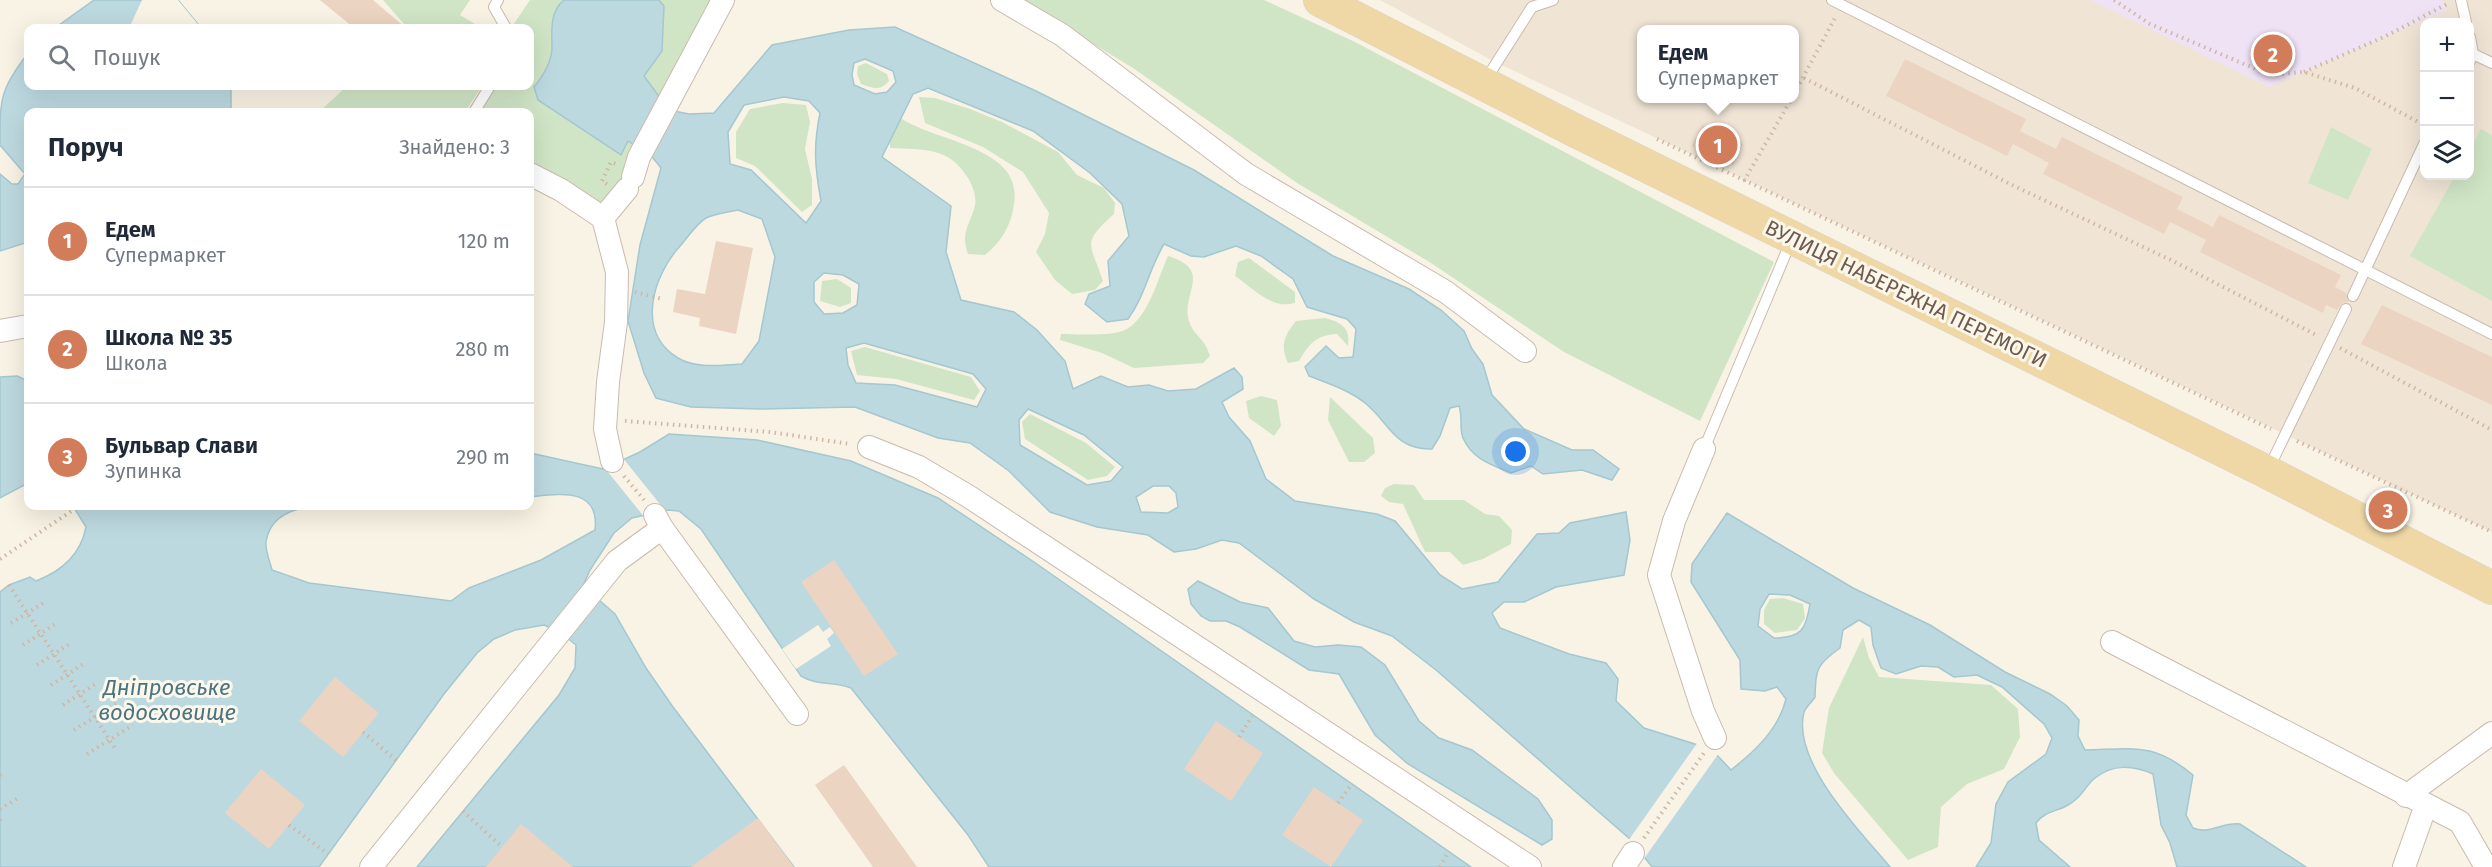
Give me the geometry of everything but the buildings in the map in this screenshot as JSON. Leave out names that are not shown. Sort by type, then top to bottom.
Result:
[{"type":"main road","name":"ВУЛИЦЯ НАБЕРЕЖНА ПЕРЕМОГИ","points":[[1320,0],[1483,84],[1734,192],[1792,238],[2267,472],[2492,588]]},
{"type":"street","points":[[603,218],[633,174],[679,80],[723,0]]},
{"type":"street","points":[[1002,0],[1062,35],[1246,174],[1446,292],[1525,351]]},
{"type":"street","points":[[534,176],[561,190],[603,218],[617,272],[616,322],[605,429],[612,461]]},
{"type":"street","points":[[0,331],[24,327]]},
{"type":"street","points":[[869,447],[919,467],[969,496],[1530,867]]},
{"type":"street","points":[[1704,449],[1674,521],[1659,575],[1703,711],[1715,738]]},
{"type":"street","points":[[371,867],[617,561],[659,522],[797,714]]},
{"type":"street","points":[[2112,642],[2460,822],[2486,867]]},
{"type":"street","points":[[2404,867],[2416,800],[2492,733]]},
{"type":"lane","points":[[498,0],[494,7],[504,24]]},
{"type":"lane","points":[[1483,84],[1532,7],[1553,0]]},
{"type":"lane","points":[[1832,0],[2492,334]]},
{"type":"lane","points":[[2461,0],[2465,18]]},
{"type":"lane","points":[[2474,58],[2492,63]]},
{"type":"lane","points":[[476,108],[488,90]]},
{"type":"lane","points":[[2353,296],[2364,268],[2420,152]]},
{"type":"lane","points":[[1704,449],[1792,238]]},
{"type":"lane","points":[[2267,472],[2332,344],[2346,309]]},
{"type":"path","points":[[2114,0],[2150,24],[2270,75],[2304,72],[2386,36],[2455,0]]},
{"type":"path","points":[[1799,86],[1844,5]]},
{"type":"path","points":[[2304,72],[2355,88],[2420,122]]},
{"type":"path","points":[[1804,78],[2012,185],[2173,261],[2492,429]]},
{"type":"path","points":[[1790,103],[1734,192],[2286,435],[2492,532]]},
{"type":"path","points":[[627,290],[662,299]]},
{"type":"path","points":[[606,419],[669,426],[770,432],[869,447]]},
{"type":"path","points":[[612,461],[659,522]]},
{"type":"path","points":[[0,559],[72,510]]},
{"type":"path","points":[[9,585],[116,750]]},
{"type":"path","points":[[11,623],[45,602]]},
{"type":"path","points":[[23,645],[57,623]]},
{"type":"path","points":[[37,665],[71,643]]},
{"type":"path","points":[[51,685],[85,663]]},
{"type":"path","points":[[63,705],[96,683]]},
{"type":"path","points":[[74,730],[119,702]]},
{"type":"path","points":[[1239,737],[1252,716]]},
{"type":"path","points":[[87,754],[132,725]]},
{"type":"path","points":[[363,732],[397,760]]},
{"type":"path","points":[[1628,860],[1715,738]]},
{"type":"path","points":[[1338,803],[1352,784]]},
{"type":"path","points":[[0,809],[18,798]]},
{"type":"path","points":[[463,811],[502,847]]},
{"type":"path","points":[[289,825],[328,854]]},
{"type":"path","points":[[1440,867],[1449,851]]},
{"type":"shaded area","points":[[1380,0],[2492,0],[2492,532],[1495,62]]},
{"type":"shaded area","points":[[2090,0],[2442,0],[2447,10],[2429,18],[2420,18],[2420,22],[2269,87]]},
{"type":"green space","points":[[383,0],[470,0],[460,15],[475,24],[404,24]]},
{"type":"green space","points":[[530,0],[564,0],[554,16],[550,60],[534,87],[534,24],[514,24]]},
{"type":"green space","points":[[659,0],[724,0],[665,106],[644,76],[662,51],[664,6]]},
{"type":"green space","points":[[1021,0],[1264,0],[1353,41],[1774,262],[1700,421],[1564,352],[1431,263],[1297,183],[1133,68]]},
{"type":"green space","points":[[866,63],[887,74],[889,81],[883,87],[873,88],[861,84],[857,74],[858,66]]},
{"type":"green space","points":[[534,87],[538,100],[621,155],[628,141],[643,150],[603,218],[534,176],[534,108],[476,108],[488,90],[534,90]]},
{"type":"green space","points":[[343,90],[479,90],[468,108],[323,108]]},
{"type":"green space","points":[[919,97],[935,98],[1002,122],[1058,152],[1077,175],[1104,188],[1115,203],[1114,214],[1097,232],[1091,244],[1103,281],[1095,290],[1072,294],[1055,280],[1036,252],[1045,234],[1049,213],[1023,172],[983,147],[925,123]]},
{"type":"green space","points":[[783,103],[806,105],[810,122],[805,149],[812,179],[812,205],[802,212],[755,166],[736,158],[736,132],[750,109]]},
{"type":"green space","points":[[898,116],[913,125],[972,148],[990,157],[1005,169],[1013,184],[1013,212],[1005,232],[985,255],[968,254],[966,246],[965,234],[975,202],[974,191],[968,178],[952,160],[943,155],[924,150],[890,148],[889,131]]},
{"type":"green space","points":[[2331,127],[2372,149],[2348,200],[2308,183]]},
{"type":"green space","points":[[2481,129],[2492,135],[2492,301],[2410,256],[2453,180],[2474,180],[2474,142]]},
{"type":"green space","points":[[1168,256],[1190,268],[1193,275],[1188,311],[1189,321],[1205,344],[1210,356],[1203,363],[1134,368],[1102,353],[1060,340],[1061,334],[1121,332],[1135,323],[1147,306]]},
{"type":"green space","points":[[1249,258],[1295,292],[1295,303],[1271,301],[1235,276],[1238,262]]},
{"type":"green space","points":[[837,279],[851,288],[851,303],[840,307],[820,301],[822,281]]},
{"type":"green space","points":[[1325,318],[1344,327],[1348,335],[1348,346],[1337,334],[1324,336],[1310,345],[1299,361],[1288,363],[1284,341],[1296,321]]},
{"type":"green space","points":[[865,347],[971,377],[980,391],[974,400],[896,379],[857,375],[851,351]]},
{"type":"green space","points":[[1261,396],[1277,400],[1281,426],[1274,436],[1249,418],[1246,401]]},
{"type":"green space","points":[[1330,397],[1373,438],[1375,453],[1364,462],[1349,462],[1328,420]]},
{"type":"green space","points":[[1030,414],[1086,443],[1115,467],[1107,476],[1088,480],[1025,439],[1022,422]]},
{"type":"green space","points":[[1394,484],[1414,485],[1424,500],[1464,500],[1485,514],[1499,516],[1512,530],[1511,544],[1483,559],[1463,565],[1450,552],[1425,552],[1403,504],[1389,502],[1381,496],[1385,488]]},
{"type":"green space","points":[[1783,598],[1803,604],[1805,618],[1797,630],[1775,633],[1764,624],[1764,610],[1770,599]]},
{"type":"green space","points":[[1863,637],[1869,658],[1879,677],[1991,685],[2018,709],[2020,737],[2004,769],[1967,784],[1941,807],[1938,847],[1908,860],[1834,773],[1822,753],[1829,708]]},
{"type":"water","points":[[94,0],[178,0],[198,24],[61,24]]},
{"type":"water","points":[[564,0],[659,0],[664,6],[662,51],[644,76],[669,110],[689,114],[714,113],[772,45],[849,30],[895,27],[1036,91],[1194,170],[1333,256],[1409,289],[1441,310],[1464,331],[1472,349],[1483,364],[1492,395],[1524,429],[1572,450],[1593,450],[1619,469],[1612,480],[1582,470],[1543,474],[1531,466],[1511,473],[1490,464],[1477,456],[1463,438],[1459,406],[1450,408],[1440,436],[1432,449],[1409,445],[1394,434],[1359,398],[1309,376],[1305,367],[1326,346],[1339,358],[1353,357],[1356,329],[1347,319],[1307,307],[1293,279],[1261,256],[1236,246],[1204,257],[1191,256],[1164,244],[1139,301],[1128,319],[1107,322],[1085,304],[1089,294],[1110,286],[1108,261],[1129,236],[1122,204],[1090,173],[1033,131],[928,88],[913,94],[882,157],[951,206],[946,252],[961,300],[1014,312],[1037,330],[1065,361],[1073,389],[1101,376],[1128,387],[1149,385],[1168,391],[1196,389],[1234,368],[1242,377],[1243,389],[1222,402],[1229,417],[1250,441],[1266,479],[1295,501],[1377,514],[1395,521],[1440,575],[1462,589],[1498,582],[1537,534],[1559,533],[1570,523],[1626,512],[1630,540],[1624,575],[1556,587],[1524,602],[1504,602],[1492,613],[1500,628],[1569,654],[1606,663],[1618,679],[1616,701],[1644,728],[1698,745],[1718,756],[1731,770],[1765,739],[1783,710],[1786,699],[1777,687],[1765,691],[1741,689],[1740,660],[1691,582],[1692,564],[1727,513],[1853,588],[1930,625],[2005,672],[2050,694],[2067,706],[2079,720],[2078,736],[2085,750],[2142,750],[2154,752],[2179,764],[2193,775],[2186,815],[2193,828],[2205,830],[2240,824],[2306,867],[2177,867],[2170,843],[2161,825],[2153,774],[2123,767],[2102,773],[2091,781],[2073,802],[2047,814],[2036,823],[2039,840],[2070,867],[1976,867],[1991,843],[1996,804],[2008,782],[2046,754],[2052,738],[2044,724],[2002,687],[1977,675],[1954,677],[1938,667],[1921,666],[1896,674],[1881,668],[1873,645],[1871,627],[1859,620],[1843,630],[1840,648],[1819,668],[1815,697],[1804,712],[1803,732],[1808,752],[1831,795],[1890,867],[1652,867],[1631,840],[1436,670],[1392,636],[1354,622],[1314,599],[1239,543],[1222,540],[1196,549],[1174,552],[1148,535],[1097,527],[1050,512],[1009,471],[970,443],[938,438],[855,407],[760,409],[691,407],[656,398],[644,373],[628,321],[640,245],[661,168],[653,158],[628,141],[621,155],[538,100],[534,87],[550,60],[552,23],[559,5]],"holes":[[[865,59],[893,71],[896,82],[887,92],[875,94],[854,85],[852,75],[854,63]],[[784,97],[809,101],[820,113],[816,136],[816,157],[821,201],[806,223],[751,170],[730,164],[728,132],[744,105]],[[738,210],[762,219],[775,257],[759,341],[742,364],[709,366],[693,364],[678,358],[665,347],[656,334],[653,319],[656,287],[671,257],[699,223],[710,217]],[[824,273],[843,275],[859,284],[857,305],[843,313],[824,314],[814,302],[814,282]],[[864,343],[973,374],[986,389],[977,407],[895,385],[856,383],[848,365],[846,348]],[[1028,409],[1084,435],[1123,467],[1111,481],[1087,485],[1020,445],[1019,420]],[[1153,486],[1169,486],[1176,493],[1178,507],[1168,513],[1141,512],[1136,497]],[[1769,594],[1790,595],[1810,604],[1807,620],[1797,634],[1774,638],[1758,626],[1760,609]]]},
{"type":"water","points":[[24,59],[24,90],[231,90],[231,108],[24,108],[24,173],[0,145],[1,104],[12,77]]},
{"type":"water","points":[[0,174],[12,184],[18,184],[24,175],[24,243],[0,251]]},
{"type":"water","points":[[17,376],[24,379],[24,485],[0,498],[0,377]]},
{"type":"water","name":"Дніпровське водосховище","points":[[669,434],[757,440],[851,461],[938,498],[1034,562],[1471,867],[989,867],[968,835],[851,688],[813,681],[801,676],[701,529],[679,511],[668,510],[632,518],[614,533],[590,570],[583,586],[615,614],[646,668],[673,707],[794,867],[417,867],[559,695],[575,668],[576,645],[560,632],[544,625],[515,630],[494,639],[477,653],[444,694],[319,867],[0,867],[0,592],[9,585],[30,577],[36,581],[45,577],[69,560],[80,545],[86,527],[75,510],[294,510],[279,519],[268,532],[266,545],[272,570],[309,583],[451,601],[469,588],[541,560],[595,530],[595,516],[591,506],[584,499],[564,495],[534,497],[534,454],[603,469],[640,452]]},
{"type":"water","points":[[1198,581],[1240,602],[1268,608],[1294,641],[1315,647],[1338,645],[1361,647],[1385,665],[1419,721],[1439,738],[1472,750],[1538,799],[1552,820],[1552,839],[1542,845],[1408,764],[1375,735],[1339,674],[1309,670],[1240,627],[1226,621],[1210,621],[1201,616],[1191,604],[1188,589]]},
{"type":"pier","points":[[142,0],[178,0],[198,24],[131,24]]},
{"type":"pier","points":[[622,457],[663,508],[645,518],[604,467]]},
{"type":"pier","points":[[818,625],[823,632],[830,627],[834,633],[827,639],[831,646],[796,669],[782,649]]},
{"type":"pier","points":[[1698,742],[1719,753],[1643,860],[1628,841]]},
{"type":"place","name":"Школа № 35","points":[[2273,54]]},
{"type":"place","name":"Едем","points":[[1718,145]]},
{"type":"place","name":"Бульвар Слави","points":[[2388,510]]}]
